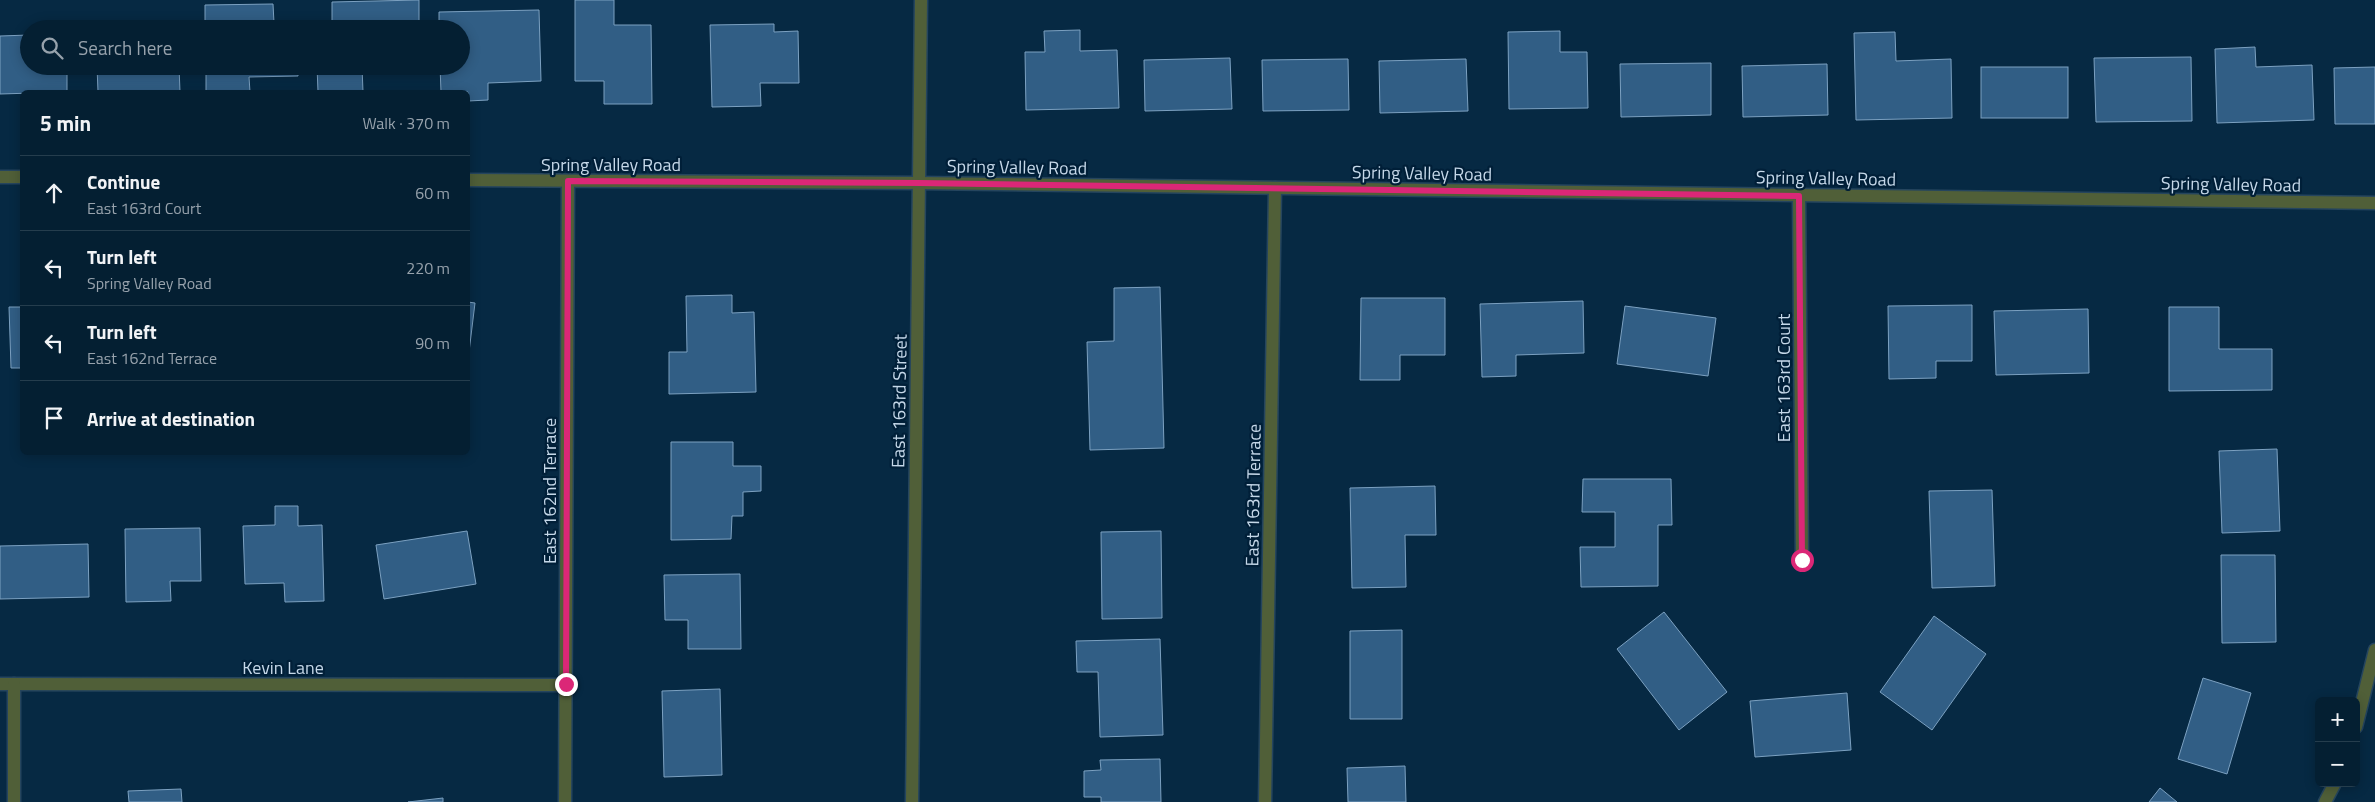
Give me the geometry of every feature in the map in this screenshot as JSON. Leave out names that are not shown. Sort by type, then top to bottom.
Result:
[{"type":"street","name":"East 163rd Street","points":[[912,802],[921,0]]},
{"type":"street","points":[[0,177],[20,177]]},
{"type":"street","name":"Spring Valley Road","points":[[470,180],[919,183],[2375,204]]},
{"type":"street","name":"East 162nd Terrace","points":[[565,802],[568,181]]},
{"type":"street","name":"East 163rd Terrace","points":[[1265,802],[1275,188]]},
{"type":"street","name":"East 163rd Court","points":[[1799,196],[1802,560]]},
{"type":"street","points":[[2360,711],[2375,650]]},
{"type":"street","name":"Kevin Lane","points":[[0,684],[566,684]]},
{"type":"street","points":[[14,684],[14,802]]},
{"type":"street","points":[[2325,802],[2333,787]]},
{"type":"building","points":[[419,0],[419,20],[332,20],[332,2]]},
{"type":"building","points":[[575,0],[614,0],[614,25],[651,25],[652,104],[604,104],[604,81],[575,81]]},
{"type":"building","points":[[273,4],[274,20],[205,20],[205,5]]},
{"type":"building","points":[[539,10],[541,81],[488,83],[488,100],[470,101],[470,90],[441,90],[440,75],[470,75],[470,20],[439,20],[439,12]]},
{"type":"building","points":[[774,24],[774,32],[798,31],[799,83],[760,83],[761,106],[712,107],[710,25]]},
{"type":"building","points":[[1080,30],[1080,51],[1117,50],[1119,108],[1026,110],[1025,52],[1045,52],[1044,31]]},
{"type":"building","points":[[1560,31],[1560,52],[1587,52],[1588,108],[1509,109],[1508,32]]},
{"type":"building","points":[[1895,32],[1896,61],[1951,59],[1952,118],[1856,120],[1854,33]]},
{"type":"building","points":[[20,35],[20,75],[67,75],[67,90],[20,90],[20,93],[0,94],[0,36]]},
{"type":"building","points":[[2255,47],[2256,67],[2312,65],[2314,120],[2217,123],[2215,49]]},
{"type":"building","points":[[2191,57],[2192,121],[2096,122],[2094,58]]},
{"type":"building","points":[[1230,58],[1232,109],[1145,111],[1144,60]]},
{"type":"building","points":[[1348,59],[1349,110],[1263,111],[1262,60]]},
{"type":"building","points":[[1466,59],[1468,111],[1380,113],[1379,61]]},
{"type":"building","points":[[1711,63],[1711,115],[1621,117],[1620,64]]},
{"type":"building","points":[[1827,64],[1828,115],[1743,117],[1742,66]]},
{"type":"building","points":[[1981,67],[2068,67],[2068,118],[1981,118]]},
{"type":"building","points":[[2375,67],[2375,124],[2335,124],[2334,68]]},
{"type":"building","points":[[97,75],[179,75],[180,90],[98,90]]},
{"type":"building","points":[[206,75],[298,75],[249,77],[250,90],[206,90]]},
{"type":"building","points":[[317,75],[362,75],[363,90],[318,90]]},
{"type":"building","points":[[1160,287],[1164,448],[1090,450],[1087,342],[1114,341],[1114,288]]},
{"type":"building","points":[[732,295],[732,313],[754,312],[756,392],[669,394],[669,352],[687,352],[686,296]]},
{"type":"building","points":[[1361,298],[1445,298],[1445,355],[1400,355],[1400,380],[1360,380]]},
{"type":"building","points":[[1583,301],[1584,353],[1516,355],[1516,376],[1482,377],[1480,304]]},
{"type":"building","points":[[470,302],[475,303],[470,344]]},
{"type":"building","points":[[1972,305],[1972,361],[1936,361],[1936,378],[1889,379],[1888,306]]},
{"type":"building","points":[[1625,306],[1716,318],[1708,376],[1617,364]]},
{"type":"building","points":[[9,307],[20,307],[20,368],[11,368]]},
{"type":"building","points":[[2169,307],[2219,307],[2219,349],[2272,349],[2272,390],[2169,391]]},
{"type":"building","points":[[2088,309],[2089,373],[1996,375],[1994,311]]},
{"type":"building","points":[[671,442],[733,442],[733,466],[761,466],[761,491],[743,492],[743,516],[732,516],[731,539],[671,540]]},
{"type":"building","points":[[2277,449],[2280,531],[2222,533],[2219,451]]},
{"type":"building","points":[[1583,479],[1671,479],[1672,525],[1658,525],[1658,586],[1581,587],[1580,547],[1615,547],[1615,512],[1582,512]]},
{"type":"building","points":[[1435,486],[1436,535],[1405,535],[1406,587],[1352,588],[1350,488]]},
{"type":"building","points":[[1992,490],[1995,586],[1932,588],[1929,491]]},
{"type":"building","points":[[275,506],[298,506],[298,526],[322,525],[324,601],[285,602],[284,583],[245,584],[243,526],[275,525]]},
{"type":"building","points":[[200,528],[201,581],[170,581],[171,601],[126,602],[125,529]]},
{"type":"building","points":[[467,531],[476,584],[384,599],[376,545]]},
{"type":"building","points":[[1161,531],[1162,618],[1102,619],[1101,532]]},
{"type":"building","points":[[88,544],[89,597],[0,599],[0,546]]},
{"type":"building","points":[[2221,555],[2275,555],[2276,642],[2222,643]]},
{"type":"building","points":[[740,574],[741,649],[688,649],[688,620],[665,620],[664,575]]},
{"type":"building","points":[[1664,612],[1727,692],[1679,730],[1617,649]]},
{"type":"building","points":[[1934,616],[1986,654],[1932,730],[1880,692]]},
{"type":"building","points":[[1402,630],[1402,719],[1350,719],[1350,631]]},
{"type":"building","points":[[1160,639],[1163,735],[1100,737],[1098,672],[1077,672],[1076,641]]},
{"type":"building","points":[[2203,678],[2251,693],[2227,774],[2178,759]]},
{"type":"building","points":[[720,689],[722,775],[664,777],[662,691]]},
{"type":"building","points":[[1847,693],[1851,750],[1755,757],[1750,701]]},
{"type":"building","points":[[1160,759],[1161,802],[1101,802],[1101,797],[1084,797],[1084,771],[1101,770],[1100,760]]},
{"type":"building","points":[[1405,766],[1406,802],[1348,802],[1347,768]]},
{"type":"building","points":[[2160,788],[2177,802],[2149,802]]},
{"type":"building","points":[[181,789],[182,802],[129,802],[128,791]]},
{"type":"building","points":[[443,798],[443,802],[408,802]]},
{"type":"route","points":[[566,684],[568,181],[919,183],[1799,196],[1802,560]]}]
